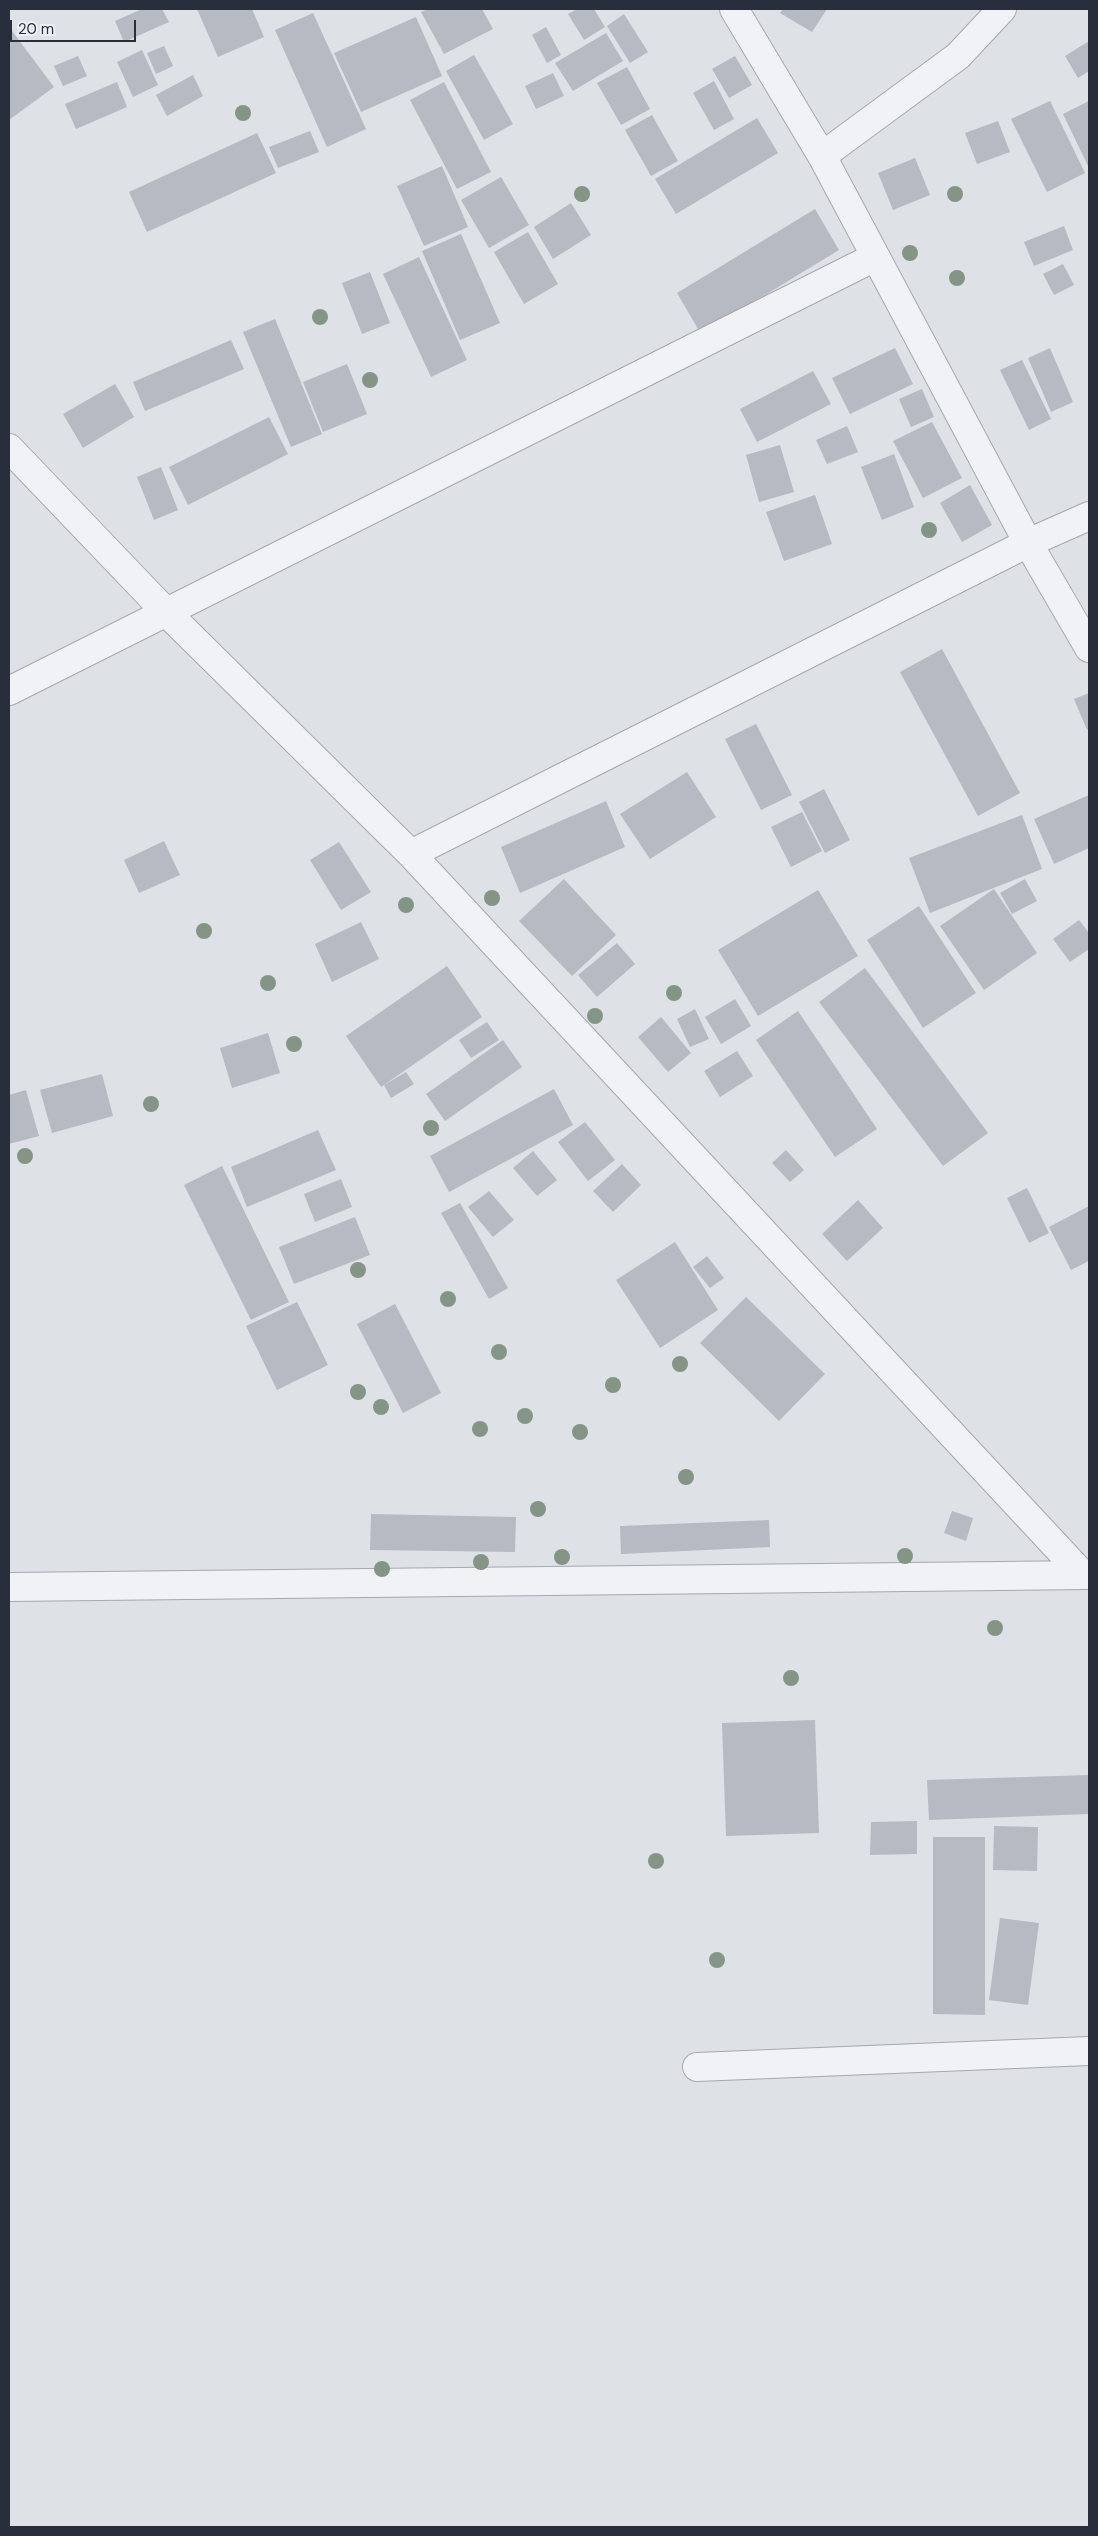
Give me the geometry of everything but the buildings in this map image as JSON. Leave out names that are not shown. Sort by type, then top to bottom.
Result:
[{"type":"street","points":[[734,9],[822,156],[1028,543],[1089,648]]},
{"type":"street","points":[[822,156],[958,56],[1002,9]]},
{"type":"street","points":[[9,691],[875,257]]},
{"type":"street","points":[[9,448],[166,612],[411,854],[1086,1575]]},
{"type":"street","points":[[411,854],[1028,543],[1089,516]]},
{"type":"street","points":[[9,1587],[1086,1575]]},
{"type":"street","points":[[697,2068],[1089,2051]]}]
